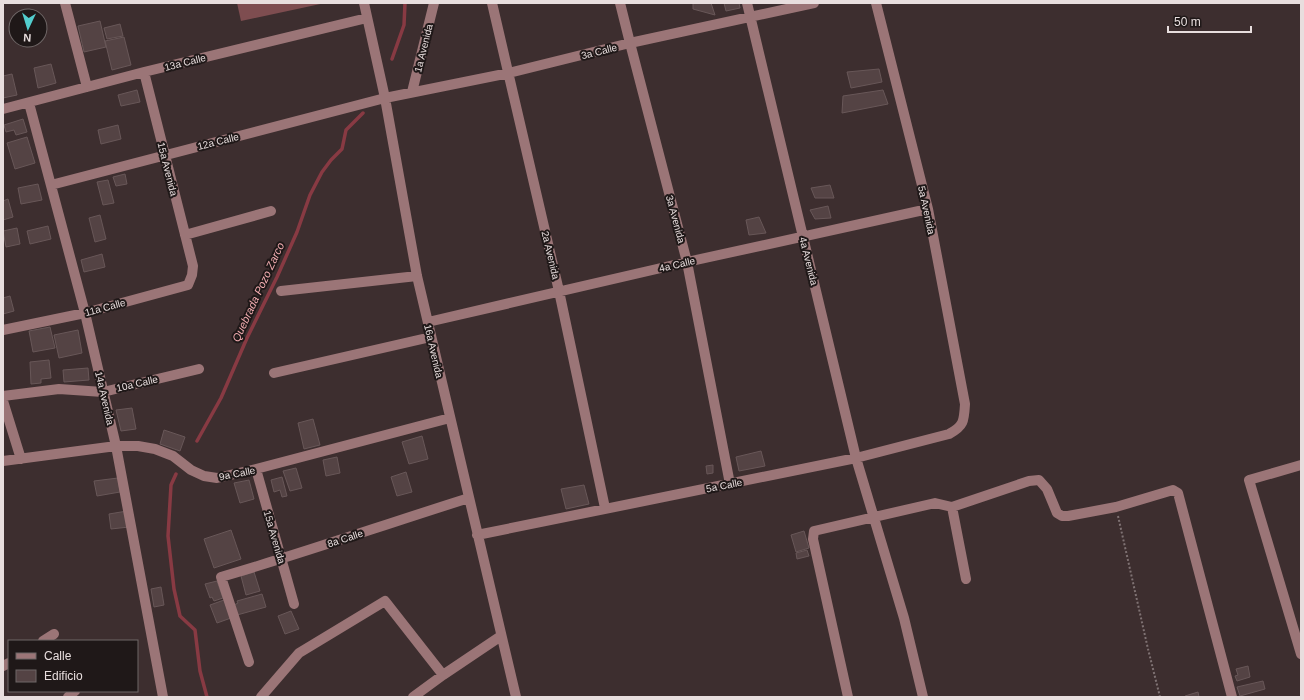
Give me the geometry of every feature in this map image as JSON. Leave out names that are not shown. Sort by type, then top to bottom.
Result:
[{"type":"street","points":[[65,3],[87,86]]},
{"type":"street","name":"16a Avenida","points":[[364,3],[385,98],[417,276],[516,697]]},
{"type":"street","name":"1a Avenida","points":[[412,92],[434,3]]},
{"type":"street","name":"2a Avenida","points":[[492,3],[559,291],[605,508]]},
{"type":"street","name":"3a Avenida","points":[[620,3],[687,262],[730,484]]},
{"type":"street","name":"4a Avenida","points":[[747,3],[856,458],[875,517],[904,618],[923,697]]},
{"type":"street","name":"3a Calle","points":[[385,98],[509,73],[630,43],[814,3]]},
{"type":"street","name":"5a Avenida","points":[[876,3],[928,209],[965,404],[964,420]]},
{"type":"street","name":"13a Calle","points":[[3,109],[87,86],[367,18]]},
{"type":"street","name":"15a Avenida","points":[[144,72],[193,266]]},
{"type":"street","name":"12a Calle","points":[[51,185],[385,98]]},
{"type":"street","name":"14a Avenida","points":[[29,103],[85,313],[116,446],[163,697]]},
{"type":"street","name":"4a Calle","points":[[428,322],[687,262],[928,209]]},
{"type":"street","points":[[185,235],[271,211]]},
{"type":"street","name":"11a Calle","points":[[3,330],[85,313],[188,285],[192,275],[193,266]]},
{"type":"street","points":[[281,291],[417,276]]},
{"type":"street","points":[[274,373],[431,336]]},
{"type":"street","name":"10a Calle","points":[[3,396],[59,389],[103,392],[199,369]]},
{"type":"street","points":[[3,401],[21,460]]},
{"type":"street","name":"9a Calle","points":[[3,461],[21,460],[116,446],[138,446],[156,449],[173,456],[191,470],[204,476],[218,478],[256,470],[450,418]]},
{"type":"street","name":"5a Calle","points":[[477,535],[856,458],[949,434],[959,428],[964,420]]},
{"type":"street","points":[[1301,465],[1249,480],[1301,654]]},
{"type":"street","name":"15a Avenida","points":[[256,470],[294,604]]},
{"type":"street","points":[[848,697],[813,539],[814,531],[935,503],[952,507],[1029,481],[1040,480],[1047,489],[1057,513],[1062,516],[1116,507],[1173,490],[1178,493],[1232,697]]},
{"type":"street","name":"8a Calle","points":[[249,662],[221,577],[281,560],[318,546],[469,498]]},
{"type":"street","points":[[952,507],[966,579]]},
{"type":"street","points":[[261,697],[299,653],[385,601],[443,675]]},
{"type":"street","points":[[45,640],[54,634]]},
{"type":"street","points":[[414,697],[443,675],[501,636]]},
{"type":"path","points":[[1116,507],[1160,697]]},
{"type":"shaded area","points":[[237,3],[325,3],[241,21]]},
{"type":"building","points":[[693,3],[711,3],[715,15],[693,9]]},
{"type":"building","points":[[724,3],[739,3],[740,8],[726,11]]},
{"type":"building","points":[[100,21],[106,47],[84,52],[78,26]]},
{"type":"building","points":[[120,24],[123,36],[107,39],[104,28]]},
{"type":"building","points":[[124,37],[131,65],[112,70],[105,41]]},
{"type":"building","points":[[51,64],[56,83],[38,88],[34,68]]},
{"type":"building","points":[[879,69],[882,82],[851,88],[847,72]]},
{"type":"building","points":[[12,74],[17,95],[3,98],[3,76]]},
{"type":"building","points":[[137,90],[140,102],[121,106],[118,95]]},
{"type":"building","points":[[883,90],[888,104],[842,113],[843,96]]},
{"type":"building","points":[[23,119],[27,132],[16,135],[14,130],[6,132],[4,125]]},
{"type":"building","points":[[118,125],[121,139],[101,144],[98,130]]},
{"type":"building","points":[[27,137],[35,163],[15,169],[7,143]]},
{"type":"building","points":[[125,174],[127,184],[116,186],[113,177]]},
{"type":"building","points":[[108,180],[114,203],[103,205],[97,182]]},
{"type":"building","points":[[38,184],[42,200],[21,204],[18,188]]},
{"type":"building","points":[[830,185],[834,198],[815,198],[811,188]]},
{"type":"building","points":[[8,199],[13,217],[3,220],[3,201]]},
{"type":"building","points":[[828,206],[831,218],[815,219],[810,210]]},
{"type":"building","points":[[100,215],[106,239],[95,242],[89,218]]},
{"type":"building","points":[[759,217],[766,233],[749,235],[746,220]]},
{"type":"building","points":[[48,226],[51,239],[30,244],[27,231]]},
{"type":"building","points":[[17,228],[20,244],[6,247],[3,231]]},
{"type":"building","points":[[102,254],[105,267],[84,272],[81,260]]},
{"type":"building","points":[[10,296],[14,311],[3,314],[3,298]]},
{"type":"building","points":[[50,327],[55,348],[33,352],[29,331]]},
{"type":"building","points":[[78,330],[82,353],[59,358],[54,335]]},
{"type":"building","points":[[49,360],[51,378],[41,379],[41,383],[31,384],[30,362]]},
{"type":"building","points":[[88,368],[89,380],[64,382],[63,370]]},
{"type":"building","points":[[132,408],[136,429],[121,431],[116,410]]},
{"type":"building","points":[[313,419],[320,445],[304,449],[298,423]]},
{"type":"building","points":[[164,430],[185,437],[180,451],[160,444]]},
{"type":"building","points":[[422,436],[428,459],[409,464],[402,442]]},
{"type":"building","points":[[761,451],[765,466],[739,471],[736,457]]},
{"type":"building","points":[[337,457],[340,473],[326,476],[323,460]]},
{"type":"building","points":[[713,465],[713,473],[707,474],[706,466]]},
{"type":"building","points":[[296,468],[302,488],[290,491],[283,471]]},
{"type":"building","points":[[406,472],[412,492],[397,496],[391,477]]},
{"type":"building","points":[[282,477],[287,496],[282,497],[280,490],[274,492],[271,480]]},
{"type":"building","points":[[118,478],[120,492],[97,496],[94,481]]},
{"type":"building","points":[[249,480],[254,499],[240,503],[234,483]]},
{"type":"building","points":[[584,485],[589,504],[566,509],[561,489]]},
{"type":"building","points":[[127,511],[129,527],[111,529],[109,514]]},
{"type":"building","points":[[231,530],[241,559],[214,568],[204,539]]},
{"type":"building","points":[[804,531],[809,548],[796,552],[791,535]]},
{"type":"building","points":[[807,550],[809,556],[797,559],[796,553]]},
{"type":"building","points":[[254,572],[260,591],[246,595],[241,576]]},
{"type":"building","points":[[217,581],[223,598],[214,601],[212,597],[210,598],[205,584]]},
{"type":"building","points":[[161,587],[164,605],[154,607],[151,589]]},
{"type":"building","points":[[262,594],[266,607],[237,615],[234,605],[238,603],[237,601]]},
{"type":"building","points":[[224,600],[231,618],[217,623],[210,605]]},
{"type":"building","points":[[291,611],[299,629],[285,634],[278,616]]},
{"type":"building","points":[[1248,666],[1250,677],[1237,681],[1235,676],[1238,675],[1236,669]]},
{"type":"building","points":[[1263,681],[1265,689],[1240,696],[1237,687]]},
{"type":"building","points":[[1198,692],[1199,697],[1185,696]]},
{"type":"waterway","name":"Quebrada Pozo Zarco","points":[[392,59],[404,25],[405,3]]},
{"type":"waterway","name":"Quebrada Pozo Zarco","points":[[197,441],[221,398],[247,338],[277,277],[297,232],[310,195],[322,172],[342,149],[346,130],[363,113]]},
{"type":"waterway","name":"Quebrada Pozo Zarco","points":[[176,474],[171,485],[168,536],[174,589],[180,616],[195,630],[200,671],[207,697]]}]
